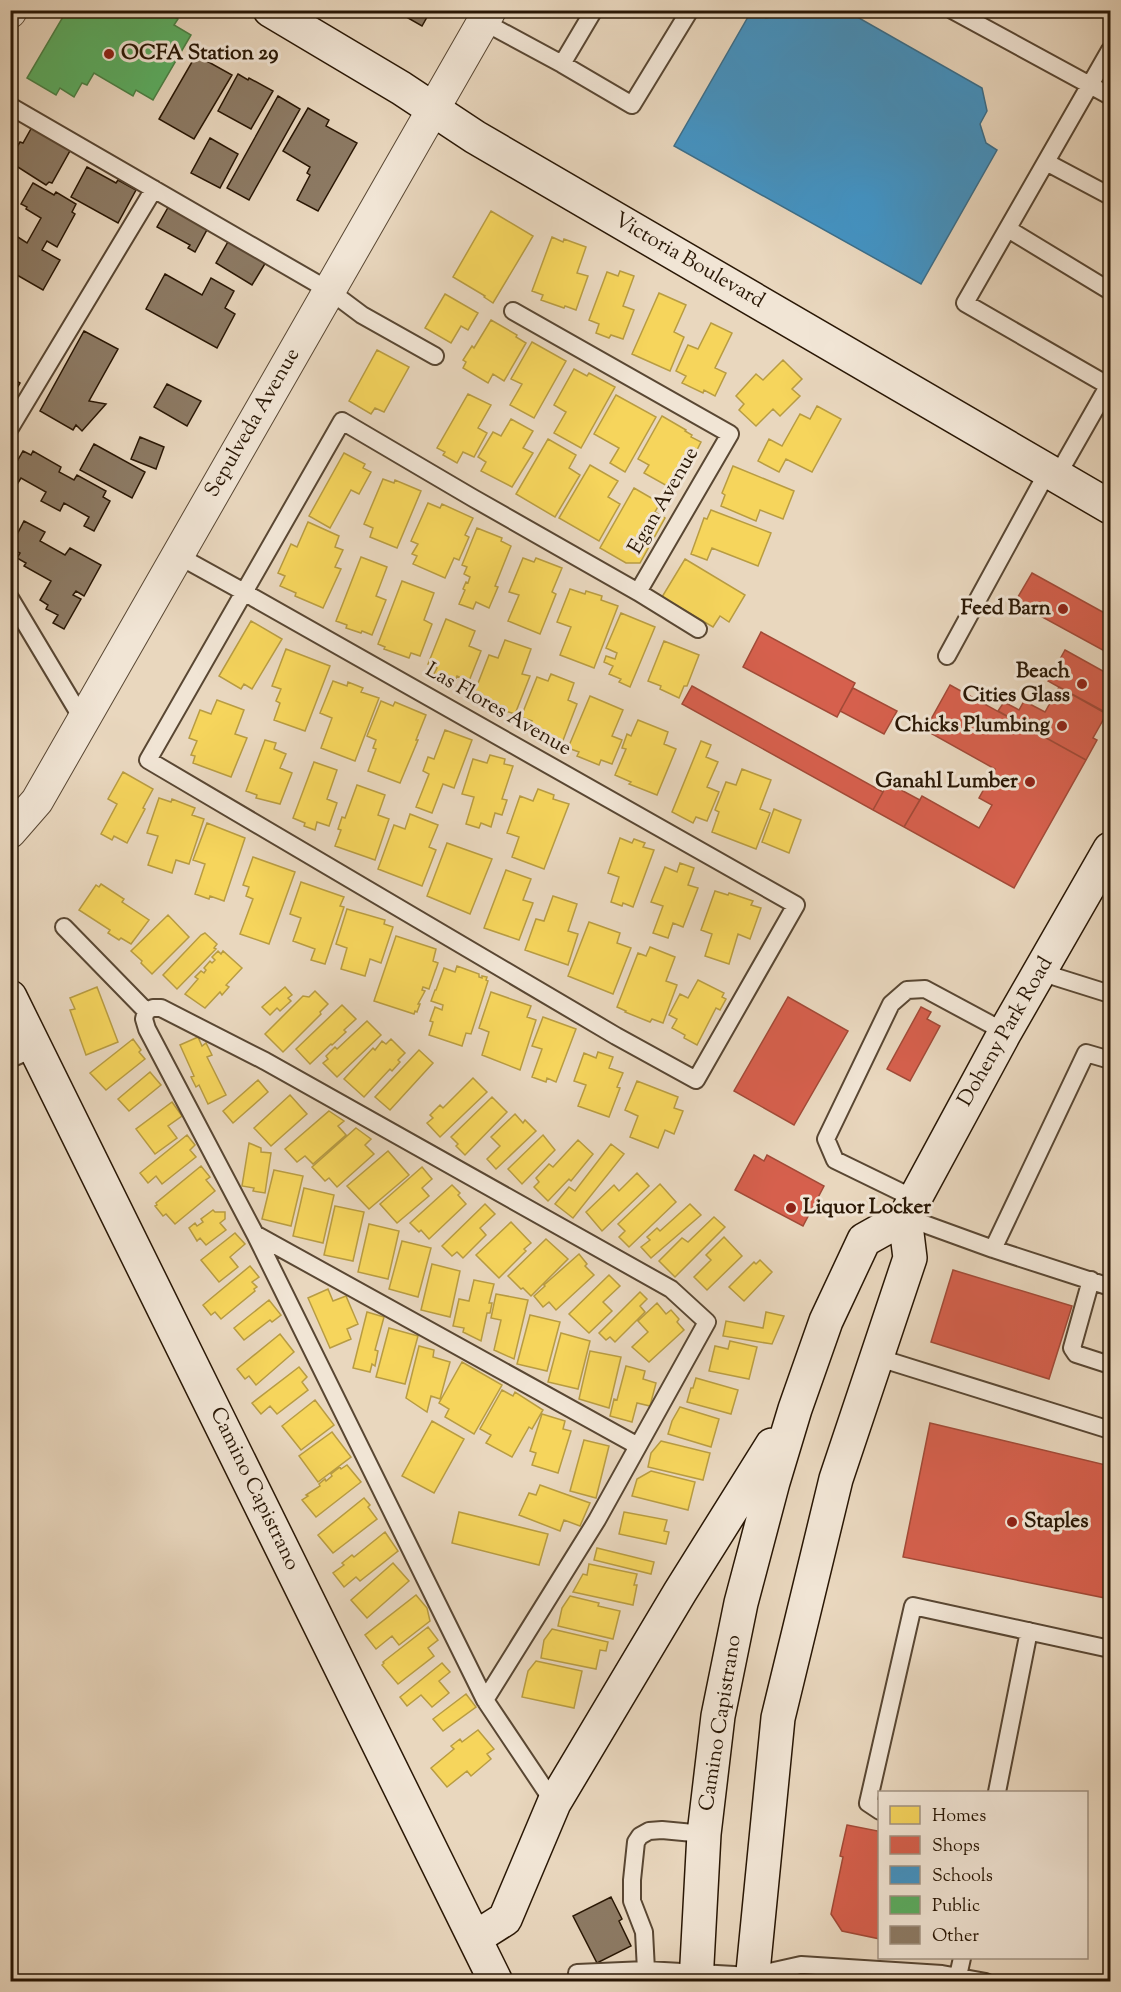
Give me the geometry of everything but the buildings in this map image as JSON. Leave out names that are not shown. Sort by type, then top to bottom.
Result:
[{"type":"main road","name":"Victoria Boulevard","points":[[270,10],[485,143],[1110,507]]},
{"type":"main road","name":"Doheny Park Road","points":[[909,1207],[1005,1032],[1110,849]]},
{"type":"main road","name":"Camino Capistrano","points":[[10,997],[23,1054],[476,1938],[496,1982]]},
{"type":"main road","points":[[755,1980],[778,1718],[836,1479],[910,1258],[909,1207]]},
{"type":"main road","points":[[476,1938],[505,1918],[554,1803],[680,1592],[795,1409],[826,1321],[864,1240],[909,1207]]},
{"type":"main road","name":"Camino Capistrano","points":[[696,1977],[704,1834],[720,1705],[741,1603],[795,1409]]},
{"type":"street","name":"Sepulveda Avenue","points":[[10,832],[37,801],[487,16]]},
{"type":"lane","points":[[562,64],[594,10]]},
{"type":"lane","points":[[487,16],[632,105],[690,10]]},
{"type":"lane","points":[[952,10],[1110,96]]},
{"type":"lane","points":[[947,656],[1052,474],[1110,384],[965,303],[1110,50]]},
{"type":"lane","points":[[10,106],[330,291],[362,315],[435,356]]},
{"type":"lane","points":[[1046,162],[1110,196]]},
{"type":"lane","points":[[10,428],[154,189]]},
{"type":"lane","points":[[1008,229],[1110,291]]},
{"type":"lane","name":"Egan Avenue","points":[[513,311],[730,434],[638,592]]},
{"type":"lane","points":[[244,592],[342,421],[698,629]]},
{"type":"lane","name":"Las Flores Avenue","points":[[177,555],[244,592],[796,906],[696,1080],[616,1036],[148,760],[244,592]]},
{"type":"lane","points":[[10,598],[83,720]]},
{"type":"lane","points":[[64,927],[147,1011]]},
{"type":"lane","points":[[1040,972],[1110,994]]},
{"type":"lane","points":[[1005,1032],[925,989],[907,990],[891,1004],[826,1139],[835,1160],[909,1207],[993,1249],[1110,1287]]},
{"type":"lane","points":[[485,1700],[597,1520],[706,1322],[671,1289],[265,1061],[161,1008],[153,1008],[147,1011],[144,1019],[147,1029],[255,1234],[485,1700],[554,1803]]},
{"type":"lane","points":[[993,1249],[1086,1053],[1110,1060]]},
{"type":"lane","points":[[255,1234],[638,1446]]},
{"type":"lane","points":[[1091,1280],[1071,1348],[1076,1354],[1110,1365]]},
{"type":"lane","points":[[876,1357],[1110,1430]]},
{"type":"lane","points":[[878,1810],[868,1803],[913,1606],[1110,1649]]},
{"type":"lane","points":[[997,1791],[1029,1631]]},
{"type":"lane","points":[[646,1970],[644,1932],[632,1901],[636,1842],[640,1836],[649,1831],[704,1834]]},
{"type":"lane","points":[[958,1976],[962,1959]]},
{"type":"lane","points":[[576,1973],[646,1970],[696,1977],[755,1980],[801,1965],[958,1976],[986,1982]]},
{"type":"place","name":"OCFA Station 29","points":[[109,54]]},
{"type":"place","name":"Feed Barn","points":[[1063,609]]},
{"type":"place","name":"Beach Cities Glass","points":[[1082,684]]},
{"type":"place","name":"Chicks Plumbing","points":[[1062,726]]},
{"type":"place","name":"Ganahl Lumber","points":[[1030,782]]},
{"type":"place","name":"Liquor Locker","points":[[791,1208]]},
{"type":"place","name":"Staples","points":[[1012,1522]]}]
